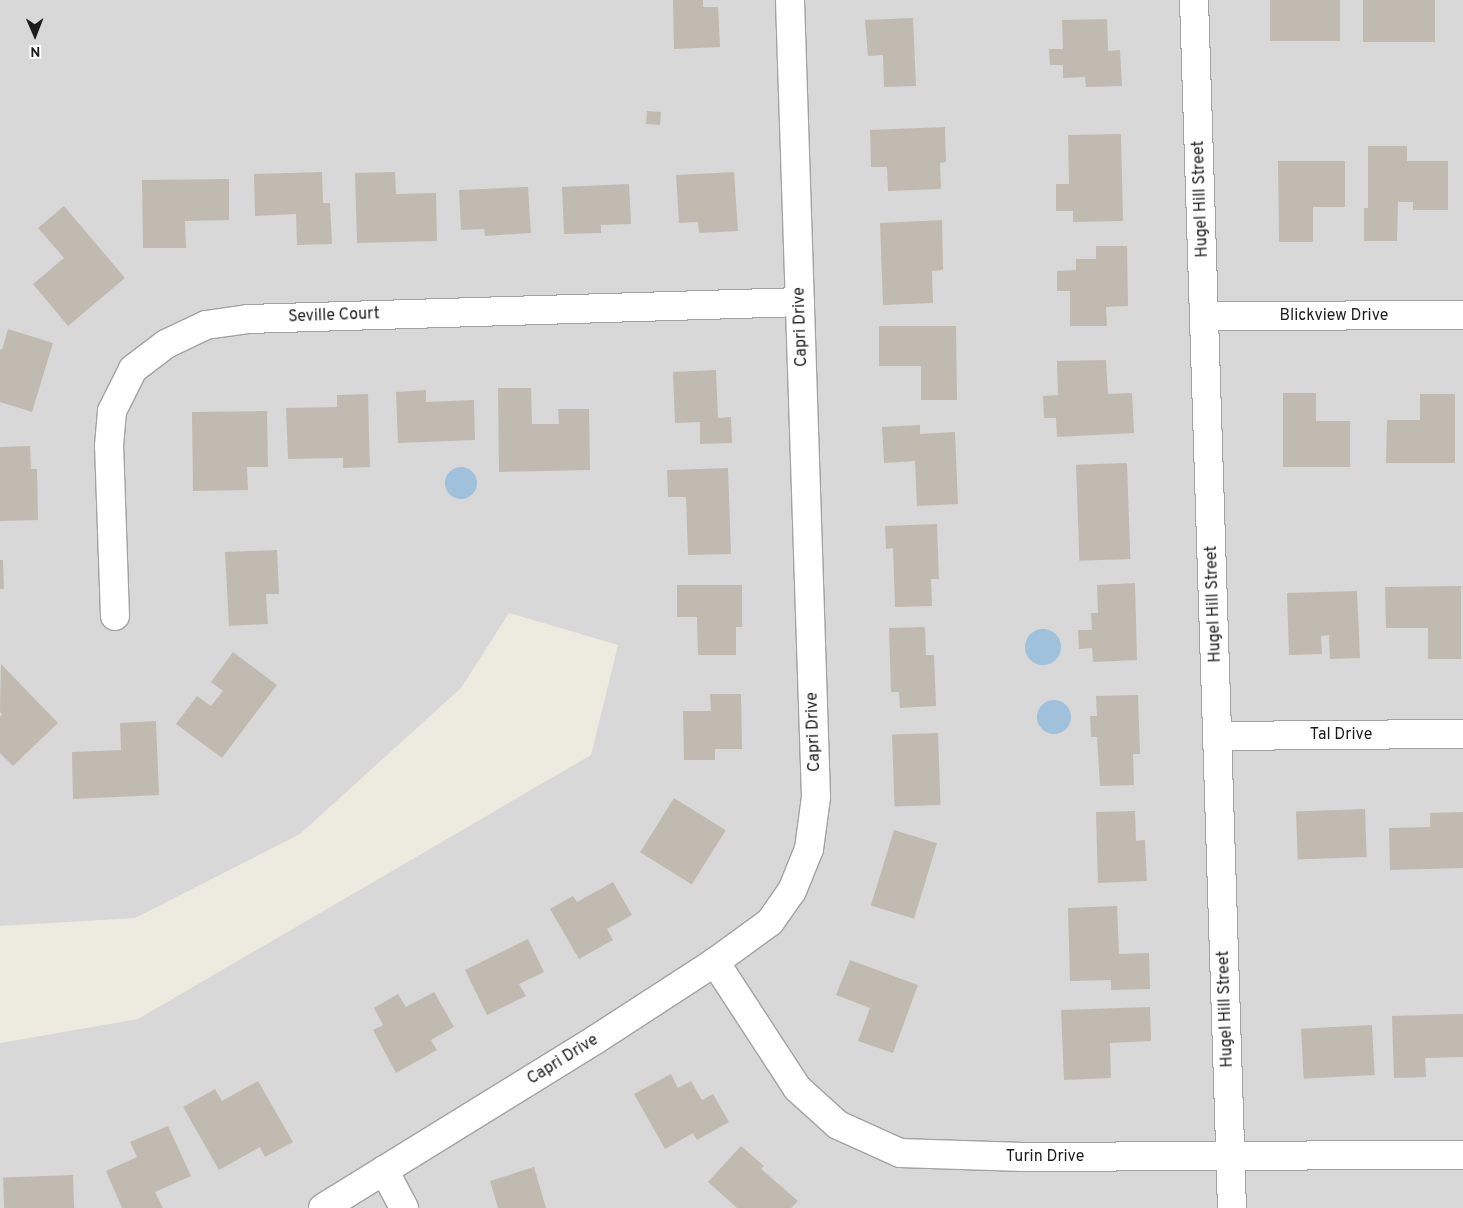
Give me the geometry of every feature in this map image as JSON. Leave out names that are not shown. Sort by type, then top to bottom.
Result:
[{"type":"street","name":"Capri Drive","points":[[323,1208],[595,1040],[714,962],[770,922],[792,891],[809,849],[816,797],[790,0]]},
{"type":"street","name":"Hugel Hill Street","points":[[1194,0],[1232,1208]]},
{"type":"street","name":"Seville Court","points":[[115,616],[109,446],[112,411],[133,369],[166,344],[206,325],[248,319],[800,302]]},
{"type":"street","name":"Blickview Drive","points":[[1205,316],[1463,315]]},
{"type":"street","name":"Tal Drive","points":[[1218,736],[1463,734]]},
{"type":"street","name":"Turin Drive","points":[[714,962],[797,1088],[838,1125],[900,1153],[1023,1157],[1463,1155]]},
{"type":"street","points":[[384,1170],[404,1208]]},
{"type":"shaded area","points":[[0,0],[1463,0],[1463,1208],[0,1208],[0,1043],[138,1019],[591,755],[618,645],[509,613],[461,688],[300,834],[135,918],[0,926]]},
{"type":"water","points":[[461,467],[472,472],[477,483],[472,494],[461,499],[450,494],[445,483],[450,472]]},
{"type":"water","points":[[1043,629],[1055,635],[1061,647],[1055,659],[1043,665],[1031,659],[1025,647],[1031,635]]},
{"type":"water","points":[[1054,700],[1066,705],[1071,717],[1066,729],[1054,734],[1042,729],[1037,717],[1042,705]]},
{"type":"building","points":[[673,0],[703,0],[703,7],[718,7],[720,47],[674,49]]},
{"type":"building","points":[[1270,0],[1340,0],[1340,41],[1270,41]]},
{"type":"building","points":[[1363,0],[1435,0],[1435,42],[1363,42]]},
{"type":"building","points":[[913,18],[916,86],[884,87],[883,55],[868,56],[865,20]]},
{"type":"building","points":[[1107,19],[1108,51],[1120,50],[1122,86],[1086,87],[1085,77],[1063,78],[1063,65],[1050,65],[1049,49],[1063,49],[1062,20]]},
{"type":"building","points":[[647,111],[661,112],[660,125],[646,124]]},
{"type":"building","points":[[945,127],[946,162],[940,163],[941,189],[888,191],[887,167],[871,167],[870,130]]},
{"type":"building","points":[[1121,134],[1123,221],[1073,222],[1073,211],[1056,211],[1056,184],[1069,184],[1068,135]]},
{"type":"building","points":[[1368,146],[1407,146],[1407,161],[1448,161],[1448,210],[1413,210],[1413,202],[1398,202],[1397,241],[1364,241],[1364,208],[1368,208]]},
{"type":"building","points":[[1278,161],[1345,161],[1345,207],[1313,207],[1313,242],[1279,242]]},
{"type":"building","points":[[322,172],[323,203],[330,203],[332,244],[297,245],[296,214],[255,216],[254,174]]},
{"type":"building","points":[[395,172],[396,194],[436,193],[437,241],[357,243],[355,173]]},
{"type":"building","points":[[734,172],[738,231],[699,233],[698,222],[679,223],[676,175]]},
{"type":"building","points":[[229,179],[229,220],[185,221],[186,248],[143,248],[142,180]]},
{"type":"building","points":[[629,184],[631,224],[601,225],[601,233],[564,234],[562,187]]},
{"type":"building","points":[[528,187],[531,233],[485,236],[484,229],[461,230],[459,190]]},
{"type":"building","points":[[64,206],[125,278],[68,326],[33,284],[64,258],[38,228]]},
{"type":"building","points":[[942,220],[943,270],[932,271],[933,303],[883,305],[880,223]]},
{"type":"building","points":[[1096,246],[1127,246],[1128,306],[1106,307],[1107,326],[1070,326],[1070,291],[1057,291],[1057,271],[1076,270],[1076,259],[1096,259]]},
{"type":"building","points":[[879,326],[956,326],[957,400],[921,400],[921,366],[879,366]]},
{"type":"building","points":[[8,329],[53,343],[32,412],[0,402],[0,349],[2,350]]},
{"type":"building","points":[[1106,360],[1108,394],[1132,393],[1134,433],[1057,437],[1056,418],[1044,418],[1043,396],[1058,395],[1057,361]]},
{"type":"building","points":[[716,370],[718,418],[731,417],[732,443],[700,444],[700,422],[675,423],[673,372]]},
{"type":"building","points":[[498,388],[531,388],[532,424],[559,424],[558,409],[589,409],[590,470],[499,472]]},
{"type":"building","points":[[426,390],[426,402],[474,400],[475,440],[398,443],[396,392]]},
{"type":"building","points":[[1283,393],[1316,393],[1316,421],[1350,421],[1350,467],[1283,467]]},
{"type":"building","points":[[368,394],[370,467],[343,468],[343,458],[288,459],[286,408],[337,407],[337,395]]},
{"type":"building","points":[[1420,394],[1455,394],[1455,463],[1386,463],[1387,420],[1420,420]]},
{"type":"building","points":[[267,411],[268,467],[247,467],[248,490],[193,491],[192,412]]},
{"type":"building","points":[[920,425],[920,434],[955,432],[958,504],[917,506],[915,461],[884,463],[882,427]]},
{"type":"building","points":[[30,446],[31,469],[37,469],[38,520],[0,521],[0,447]]},
{"type":"building","points":[[1127,463],[1130,559],[1079,561],[1076,465]]},
{"type":"building","points":[[728,468],[731,554],[688,555],[686,497],[668,497],[667,470]]},
{"type":"building","points":[[937,524],[939,579],[931,579],[932,606],[895,607],[893,548],[886,549],[885,526]]},
{"type":"building","points":[[277,550],[279,594],[266,594],[268,624],[229,626],[225,552]]},
{"type":"building","points":[[0,560],[3,560],[4,589],[0,589]]},
{"type":"building","points":[[1135,583],[1137,660],[1093,662],[1092,648],[1079,649],[1078,630],[1092,630],[1091,613],[1098,613],[1097,585]]},
{"type":"building","points":[[677,585],[742,585],[742,627],[736,627],[736,655],[698,655],[697,617],[677,617]]},
{"type":"building","points":[[1461,586],[1461,659],[1428,659],[1428,628],[1386,628],[1385,587]]},
{"type":"building","points":[[1357,591],[1360,658],[1330,659],[1329,635],[1321,636],[1322,654],[1289,655],[1287,593]]},
{"type":"building","points":[[925,627],[926,655],[934,655],[936,706],[900,708],[899,692],[891,692],[889,628]]},
{"type":"building","points":[[233,652],[277,685],[222,758],[176,724],[197,696],[211,706],[223,691],[211,682]]},
{"type":"building","points":[[1,664],[58,723],[13,766],[0,753],[0,717],[2,714],[0,712]]},
{"type":"building","points":[[710,694],[741,694],[742,749],[715,749],[715,760],[684,760],[683,711],[711,711]]},
{"type":"building","points":[[1138,695],[1140,754],[1133,754],[1134,785],[1100,786],[1097,737],[1091,737],[1090,716],[1097,716],[1096,696]]},
{"type":"building","points":[[156,721],[159,795],[73,799],[72,752],[121,750],[120,723]]},
{"type":"building","points":[[938,733],[941,805],[895,807],[892,735]]},
{"type":"building","points":[[674,798],[726,830],[692,885],[640,852]]},
{"type":"building","points":[[1365,809],[1367,857],[1298,859],[1296,811]]},
{"type":"building","points":[[1135,811],[1136,841],[1145,840],[1147,881],[1098,883],[1096,812]]},
{"type":"building","points":[[1463,812],[1463,868],[1390,870],[1389,828],[1430,827],[1430,813]]},
{"type":"building","points":[[894,830],[937,843],[914,919],[871,906]]},
{"type":"building","points":[[613,882],[632,915],[607,929],[613,940],[579,959],[550,909],[573,896],[577,902]]},
{"type":"building","points":[[1117,906],[1119,954],[1149,953],[1150,989],[1111,990],[1111,980],[1070,981],[1068,908]]},
{"type":"building","points":[[528,939],[544,972],[519,984],[526,996],[487,1015],[465,970]]},
{"type":"building","points":[[850,960],[918,985],[893,1053],[858,1041],[870,1008],[836,995]]},
{"type":"building","points":[[434,992],[454,1027],[431,1040],[437,1050],[396,1073],[373,1030],[383,1025],[374,1008],[398,994],[406,1007]]},
{"type":"building","points":[[1150,1007],[1151,1041],[1110,1043],[1111,1078],[1064,1080],[1061,1010]]},
{"type":"building","points":[[1463,1014],[1463,1057],[1425,1058],[1426,1077],[1394,1078],[1392,1016]]},
{"type":"building","points":[[1372,1025],[1375,1075],[1304,1079],[1301,1029]]},
{"type":"building","points":[[671,1074],[678,1088],[691,1081],[702,1100],[713,1094],[729,1122],[697,1140],[693,1133],[665,1149],[634,1094]]},
{"type":"building","points":[[258,1081],[293,1142],[265,1157],[260,1147],[219,1170],[183,1107],[215,1089],[222,1101]]},
{"type":"building","points":[[168,1126],[191,1176],[155,1192],[163,1208],[122,1208],[106,1171],[137,1157],[130,1142]]},
{"type":"building","points":[[741,1146],[764,1166],[761,1169],[798,1201],[791,1208],[737,1208],[708,1182]]},
{"type":"building","points":[[534,1167],[546,1208],[498,1208],[490,1181]]},
{"type":"building","points":[[73,1175],[74,1208],[4,1208],[3,1177]]}]
